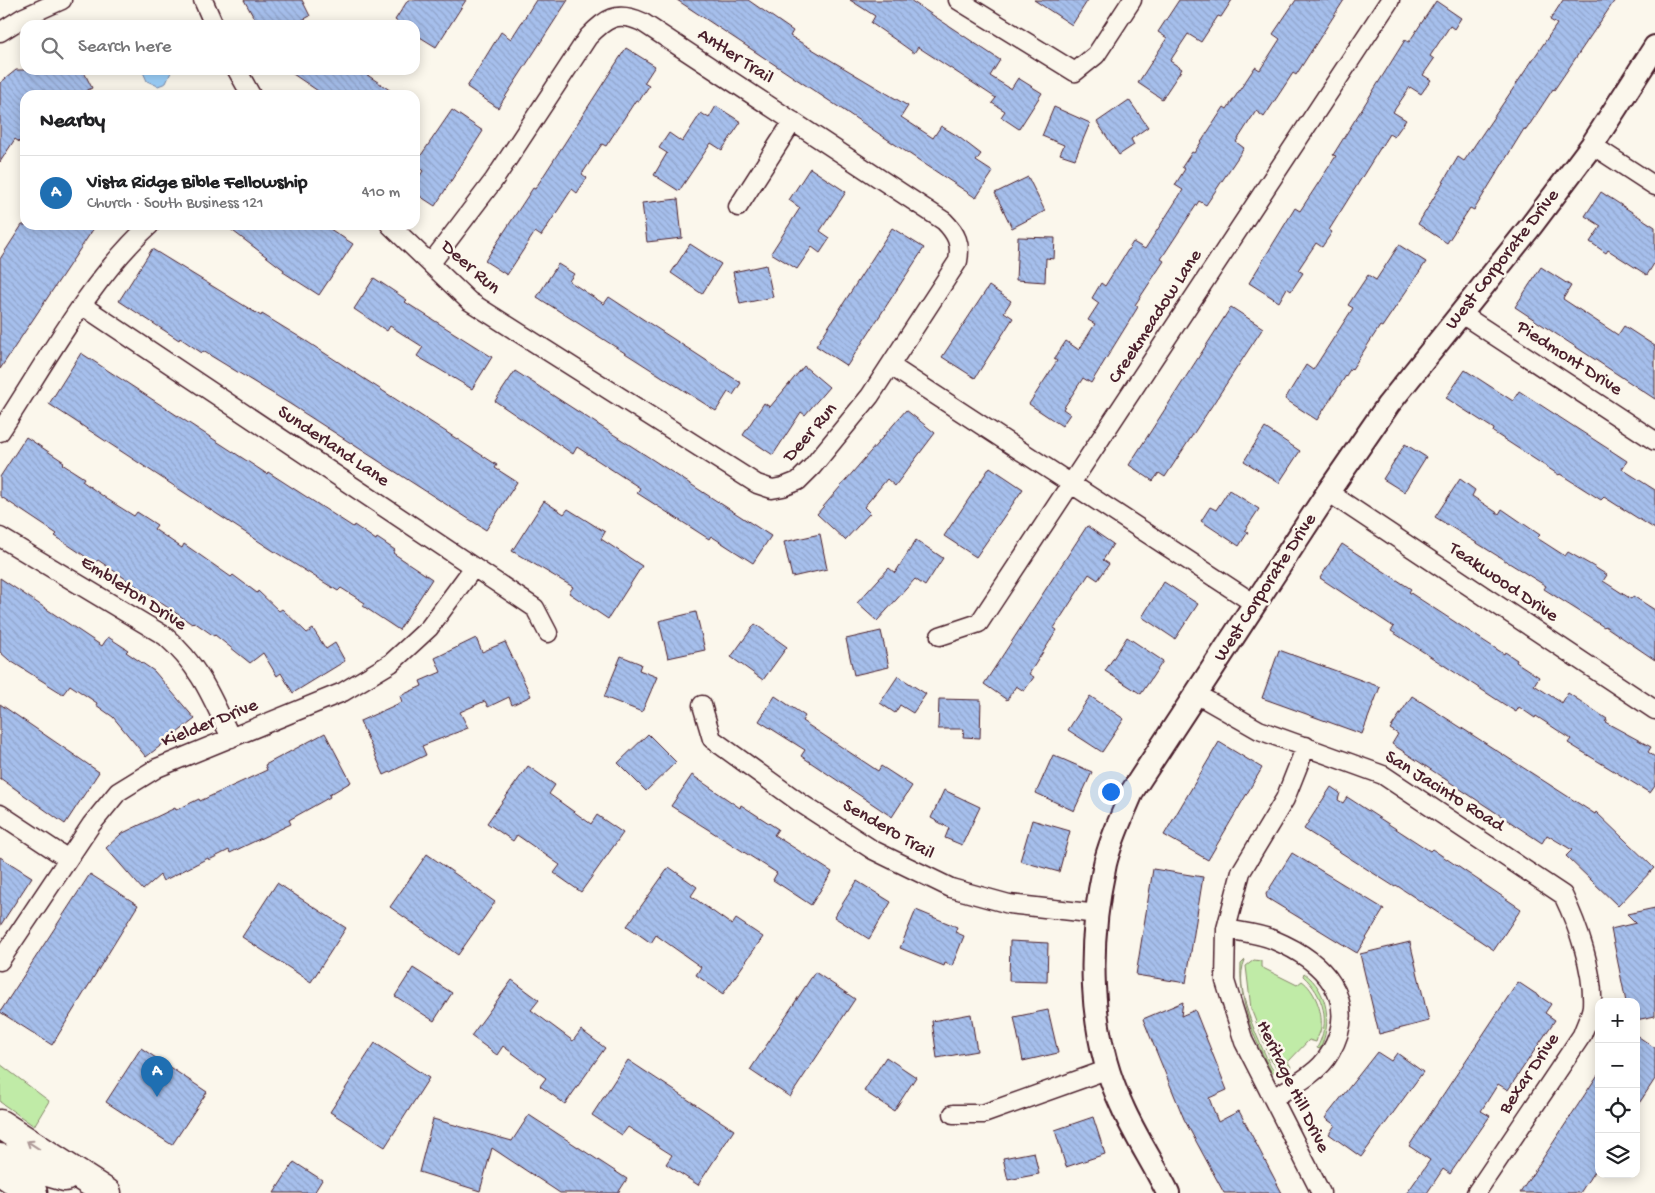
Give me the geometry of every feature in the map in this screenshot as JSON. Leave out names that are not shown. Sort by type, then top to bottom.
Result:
[{"type":"main road","points":[[0,1124],[97,1187]]},
{"type":"main road","points":[[0,1158],[97,1187]]},
{"type":"main road","points":[[0,1171],[33,1193]]},
{"type":"street","points":[[0,32],[24,17],[62,0]]},
{"type":"street","points":[[203,0],[212,20]]},
{"type":"street","points":[[958,0],[1075,72],[1096,55],[1132,0]]},
{"type":"street","name":"Creekmeadow Lane","points":[[940,636],[979,623],[1390,0]]},
{"type":"street","name":"Antler Trail","points":[[431,263],[489,188],[588,37],[601,24],[614,17],[628,16],[642,22],[944,221],[953,229],[958,240],[958,261],[891,366]]},
{"type":"street","name":"West Corporate Drive","points":[[1168,1193],[1121,1106],[1096,1018],[1094,967],[1098,914],[1106,864],[1116,829],[1133,790],[1328,492],[1388,405],[1531,226],[1592,145],[1655,48]]},
{"type":"street","points":[[240,75],[248,90]]},
{"type":"street","points":[[738,207],[793,121]]},
{"type":"street","points":[[1592,145],[1655,186]]},
{"type":"street","points":[[0,432],[83,306],[128,245],[144,230]]},
{"type":"street","name":"Deer Run","points":[[395,230],[469,301],[756,484],[772,489],[798,481],[812,467],[870,396],[891,366]]},
{"type":"street","name":"Sunderland Lane","points":[[83,306],[535,608],[548,633]]},
{"type":"street","name":"Piedmont Drive","points":[[1460,313],[1655,441]]},
{"type":"street","points":[[891,366],[1255,604]]},
{"type":"street","name":"Teakwood Drive","points":[[1328,492],[1655,710]]},
{"type":"street","name":"Embleton Drive","points":[[0,537],[171,641],[200,673],[231,738]]},
{"type":"street","name":"Kielder Drive","points":[[0,961],[91,825],[118,792],[157,768],[344,692],[391,664],[429,628],[474,567]]},
{"type":"street","name":"San Jacinto Road","points":[[1196,694],[1259,730],[1382,775],[1563,895],[1578,925],[1588,969]]},
{"type":"street","name":"Sendero Trail","points":[[702,705],[712,739],[799,802],[873,850],[951,888],[1009,904],[1098,914]]},
{"type":"street","name":"Heritage Hill Drive","points":[[1306,746],[1285,799],[1241,872],[1226,928],[1225,981],[1244,1042],[1321,1193]]},
{"type":"street","points":[[0,814],[68,859]]},
{"type":"street","points":[[1226,928],[1274,940],[1309,959],[1328,975],[1339,999],[1342,1025],[1330,1054],[1304,1079],[1273,1098]]},
{"type":"street","name":"Bexar Drive","points":[[1476,1193],[1582,1035],[1592,1006],[1588,969]]},
{"type":"street","points":[[953,1114],[983,1114],[1109,1069]]},
{"type":"green space","points":[[1245,960],[1242,972],[1244,999],[1260,1043],[1271,1067],[1276,1073],[1272,1073],[1259,1047],[1245,1007],[1242,993],[1241,964]]},
{"type":"green space","points":[[1254,960],[1261,961],[1261,967],[1297,985],[1302,981],[1314,995],[1321,1014],[1321,1027],[1316,1042],[1309,1040],[1288,1062],[1291,1067],[1284,1071],[1276,1067],[1271,1060],[1251,1009],[1246,966]]},
{"type":"green space","points":[[1304,973],[1319,989],[1326,1008],[1326,1029],[1320,1049],[1317,1048],[1324,1028],[1323,1009],[1316,992],[1303,976]]},
{"type":"green space","points":[[0,1064],[49,1101],[34,1126],[0,1102]]},
{"type":"water","points":[[144,75],[170,75],[166,83],[158,86],[147,81]]},
{"type":"building","points":[[244,0],[302,0],[310,16],[302,20],[255,20]]},
{"type":"building","points":[[408,0],[466,0],[436,47],[420,37],[420,20],[395,20]]},
{"type":"building","points":[[536,0],[568,0],[498,108],[467,87],[501,32],[511,39]]},
{"type":"building","points":[[677,0],[748,0],[793,31],[790,36],[908,106],[901,117],[933,138],[941,126],[956,135],[981,154],[976,161],[993,172],[976,198]]},
{"type":"building","points":[[850,0],[910,0],[1000,60],[990,76],[1011,89],[1018,78],[1042,93],[1019,129],[1001,117],[1005,111],[992,103],[996,98],[918,47],[914,53],[871,23],[875,16]]},
{"type":"building","points":[[1034,0],[1088,0],[1072,25]]},
{"type":"building","points":[[1179,0],[1232,0],[1221,17],[1218,16],[1201,42],[1188,34],[1170,61],[1182,69],[1162,99],[1138,83],[1167,38],[1158,32]]},
{"type":"building","points":[[1296,0],[1344,0],[1296,75],[1293,73],[1264,117],[1256,111],[1236,142],[1244,148],[1206,205],[1199,201],[1161,259],[1164,261],[1135,305],[1138,307],[1091,383],[1083,378],[1063,409],[1070,414],[1062,426],[1029,404],[1057,361],[1054,359],[1066,341],[1079,350],[1095,324],[1088,320],[1099,303],[1092,298],[1101,283],[1105,286],[1133,242],[1145,249],[1183,190],[1175,185],[1185,169],[1182,167],[1192,152],[1194,153],[1224,107],[1227,109],[1255,67],[1260,70],[1280,39],[1273,34]]},
{"type":"building","points":[[1563,0],[1615,0],[1526,130],[1524,129],[1474,210],[1470,208],[1447,243],[1418,224],[1458,157],[1464,161],[1557,24],[1550,20]]},
{"type":"building","points":[[1436,1],[1461,18],[1454,29],[1450,26],[1430,56],[1434,59],[1423,75],[1431,80],[1421,94],[1410,87],[1393,112],[1406,120],[1394,137],[1389,134],[1329,230],[1332,232],[1322,247],[1316,243],[1298,270],[1303,273],[1291,291],[1287,288],[1279,302],[1249,283],[1295,208],[1300,211],[1336,156],[1333,155],[1405,40],[1409,42]]},
{"type":"building","points":[[626,48],[655,66],[644,83],[649,86],[639,101],[636,100],[606,146],[602,144],[582,174],[587,178],[577,193],[572,189],[541,236],[535,232],[507,275],[485,261],[533,188],[535,189]]},
{"type":"building","points":[[16,70],[20,70],[20,75],[86,75],[92,88],[88,90],[20,90],[20,142],[15,139],[0,162],[0,83]]},
{"type":"building","points":[[294,75],[367,75],[390,90],[317,90]]},
{"type":"building","points":[[1129,100],[1148,127],[1131,139],[1134,145],[1119,155],[1097,122]]},
{"type":"building","points":[[716,106],[741,122],[722,150],[711,143],[679,191],[654,175],[667,153],[659,148],[669,133],[682,142],[701,113],[709,118]]},
{"type":"building","points":[[1054,107],[1090,123],[1075,159],[1060,154],[1064,145],[1042,136]]},
{"type":"building","points":[[452,110],[483,131],[435,206],[420,196],[420,176],[423,171],[420,168],[420,157]]},
{"type":"building","points":[[810,168],[846,192],[820,231],[830,238],[820,253],[812,247],[797,269],[771,253],[800,208],[789,200]]},
{"type":"building","points":[[1028,177],[1045,211],[1012,228],[995,193]]},
{"type":"building","points":[[1601,192],[1655,227],[1655,262],[1647,275],[1608,250],[1606,253],[1590,242],[1601,226],[1585,216]]},
{"type":"building","points":[[678,199],[682,238],[647,242],[642,203]]},
{"type":"building","points":[[20,228],[20,230],[93,230],[0,369],[0,259]]},
{"type":"building","points":[[892,228],[924,248],[847,366],[816,346]]},
{"type":"building","points":[[232,230],[332,230],[353,244],[319,295],[283,272],[284,270]]},
{"type":"building","points":[[1018,237],[1055,238],[1054,259],[1046,258],[1045,282],[1016,280]]},
{"type":"building","points":[[690,244],[721,264],[702,294],[671,273]]},
{"type":"building","points":[[1399,245],[1426,262],[1382,327],[1380,326],[1351,368],[1317,420],[1285,399],[1306,365],[1313,370],[1353,308],[1348,305],[1368,275],[1376,280]]},
{"type":"building","points":[[152,249],[261,316],[262,314],[306,341],[497,465],[495,468],[517,482],[486,530],[290,404],[203,351],[202,353],[180,338],[179,340],[119,301]]},
{"type":"building","points":[[558,264],[574,274],[569,281],[604,304],[609,297],[741,383],[733,395],[728,392],[716,411],[537,297]]},
{"type":"building","points":[[766,265],[773,297],[740,304],[733,272]]},
{"type":"building","points":[[1541,267],[1571,286],[1563,299],[1618,335],[1624,326],[1655,346],[1655,399],[1515,307]]},
{"type":"building","points":[[374,278],[407,300],[405,302],[492,357],[472,389],[417,356],[423,347],[390,326],[387,331],[354,309]]},
{"type":"building","points":[[989,286],[1011,301],[1004,312],[1013,318],[975,378],[942,357]]},
{"type":"building","points":[[1231,307],[1263,328],[1165,477],[1159,473],[1153,481],[1129,465]]},
{"type":"building","points":[[81,353],[267,474],[268,472],[353,527],[354,525],[376,540],[377,538],[395,550],[393,553],[432,579],[399,630],[363,606],[365,603],[341,588],[338,591],[272,550],[49,404]]},
{"type":"building","points":[[804,366],[829,387],[805,415],[801,412],[773,455],[743,435],[764,403],[770,407]]},
{"type":"building","points":[[1465,370],[1513,401],[1519,391],[1627,461],[1622,469],[1655,490],[1655,529],[1604,497],[1601,500],[1559,475],[1493,432],[1494,429],[1446,398]]},
{"type":"building","points":[[515,371],[771,536],[753,563],[711,536],[709,539],[637,493],[640,488],[577,447],[573,454],[495,401]]},
{"type":"building","points":[[906,410],[935,433],[895,486],[887,479],[864,507],[870,513],[845,540],[817,514]]},
{"type":"building","points":[[1265,428],[1300,451],[1279,483],[1244,461]]},
{"type":"building","points":[[26,437],[64,462],[62,464],[84,478],[82,481],[107,499],[134,516],[137,512],[157,525],[154,529],[182,548],[184,544],[231,577],[233,575],[257,593],[258,591],[279,611],[282,609],[307,633],[313,629],[326,649],[335,643],[345,661],[293,693],[281,673],[277,676],[263,653],[250,663],[215,635],[194,622],[192,624],[98,560],[95,563],[55,536],[57,534],[0,496],[0,477]]},
{"type":"building","points":[[1405,444],[1426,457],[1404,492],[1383,479]]},
{"type":"building","points":[[990,467],[1023,489],[976,557],[944,536]]},
{"type":"building","points":[[1460,479],[1475,490],[1472,496],[1499,514],[1502,509],[1540,535],[1537,538],[1565,556],[1568,552],[1591,565],[1607,575],[1603,581],[1631,599],[1633,596],[1655,610],[1655,660],[1605,626],[1544,589],[1546,586],[1435,517]]},
{"type":"building","points":[[1229,490],[1259,509],[1245,530],[1248,532],[1239,546],[1201,521],[1210,507],[1216,510]]},
{"type":"building","points":[[544,501],[564,514],[568,509],[605,532],[601,539],[642,566],[608,619],[569,593],[573,587],[512,551]]},
{"type":"building","points":[[1087,526],[1113,544],[1103,560],[1109,564],[1098,580],[1089,574],[1054,628],[1057,630],[1029,674],[1034,677],[1024,691],[1016,686],[1007,700],[984,684]]},
{"type":"building","points":[[820,534],[827,569],[792,577],[784,542]]},
{"type":"building","points":[[916,540],[943,558],[925,586],[915,579],[877,621],[857,603],[889,568],[895,573]]},
{"type":"building","points":[[1342,544],[1411,589],[1409,592],[1504,654],[1505,652],[1517,660],[1516,662],[1539,677],[1534,685],[1562,703],[1568,693],[1607,719],[1605,722],[1651,747],[1648,752],[1655,757],[1655,786],[1650,793],[1568,743],[1571,739],[1536,716],[1535,718],[1519,707],[1516,712],[1391,631],[1394,627],[1320,578]]},
{"type":"building","points":[[0,578],[102,646],[108,637],[128,650],[126,652],[154,671],[195,719],[146,757],[113,717],[96,705],[97,703],[70,685],[63,694],[9,660],[0,652]]},
{"type":"building","points":[[1164,582],[1198,604],[1175,639],[1142,617]]},
{"type":"building","points":[[696,612],[705,650],[668,658],[659,621]]},
{"type":"building","points":[[755,624],[787,647],[763,680],[731,657]]},
{"type":"building","points":[[881,631],[889,667],[854,675],[846,639]]},
{"type":"building","points":[[1127,637],[1163,661],[1141,694],[1105,671]]},
{"type":"building","points":[[476,638],[482,652],[505,642],[531,696],[512,705],[509,697],[488,707],[485,701],[460,712],[468,728],[422,746],[426,755],[384,775],[360,721],[402,702],[400,696],[422,686],[420,681],[441,672],[435,658]]},
{"type":"building","points":[[1279,650],[1380,687],[1362,734],[1262,698]]},
{"type":"building","points":[[621,656],[641,664],[639,670],[657,677],[642,712],[604,697]]},
{"type":"building","points":[[898,676],[926,694],[913,713],[900,705],[895,713],[880,703]]},
{"type":"building","points":[[775,696],[805,716],[802,721],[878,771],[881,766],[912,786],[892,817],[801,756],[805,750],[759,721]]},
{"type":"building","points":[[1090,696],[1124,719],[1102,752],[1068,730]]},
{"type":"building","points":[[1412,696],[1595,814],[1596,812],[1654,868],[1618,906],[1566,856],[1572,850],[1547,835],[1542,843],[1392,744],[1398,734],[1390,729]]},
{"type":"building","points":[[939,699],[981,700],[980,738],[963,737],[964,729],[938,729]]},
{"type":"building","points":[[0,704],[99,772],[65,824],[0,778]]},
{"type":"building","points":[[325,733],[351,782],[329,795],[330,797],[289,820],[291,824],[230,853],[229,850],[209,860],[208,858],[163,881],[160,875],[143,890],[106,848],[121,834],[175,808],[176,810],[199,799],[200,801],[267,770],[265,765]]},
{"type":"building","points":[[648,734],[676,762],[646,791],[618,763]]},
{"type":"building","points":[[1219,742],[1262,768],[1208,860],[1164,835]]},
{"type":"building","points":[[1053,755],[1092,772],[1074,811],[1036,793]]},
{"type":"building","points":[[528,766],[555,785],[549,794],[591,824],[597,815],[623,833],[581,892],[554,873],[560,865],[517,835],[513,841],[487,823]]},
{"type":"building","points":[[692,775],[740,808],[741,805],[778,829],[774,835],[832,872],[811,905],[773,880],[777,873],[671,806]]},
{"type":"building","points":[[1331,787],[1340,793],[1338,800],[1343,803],[1347,797],[1430,851],[1432,849],[1521,909],[1494,950],[1396,885],[1395,887],[1304,829]]},
{"type":"building","points":[[944,790],[980,807],[962,845],[945,838],[949,828],[931,818]]},
{"type":"building","points":[[1032,820],[1070,831],[1059,872],[1020,861]]},
{"type":"building","points":[[1292,853],[1384,909],[1357,953],[1267,898],[1266,894]]},
{"type":"building","points":[[427,854],[495,902],[458,955],[390,907]]},
{"type":"building","points":[[0,857],[32,877],[0,926]]},
{"type":"building","points":[[669,867],[697,887],[691,896],[732,925],[736,919],[763,937],[723,994],[696,975],[701,967],[656,935],[651,943],[627,926]]},
{"type":"building","points":[[1153,869],[1203,877],[1186,983],[1136,975]]},
{"type":"building","points":[[90,874],[138,905],[52,1045],[0,1012]]},
{"type":"building","points":[[857,881],[891,902],[869,939],[834,917]]},
{"type":"building","points":[[277,883],[346,928],[311,982],[242,937]]},
{"type":"building","points":[[1655,908],[1655,1016],[1640,1019],[1640,998],[1625,998],[1611,929],[1636,923],[1627,914]]},
{"type":"building","points":[[916,910],[957,927],[955,932],[964,936],[952,966],[945,963],[944,966],[900,948]]},
{"type":"building","points":[[1010,941],[1048,943],[1047,982],[1009,981]]},
{"type":"building","points":[[1410,942],[1429,1021],[1379,1034],[1360,954]]},
{"type":"building","points":[[413,968],[452,993],[434,1021],[395,996]]},
{"type":"building","points":[[815,972],[855,999],[790,1097],[750,1070]]},
{"type":"building","points":[[512,980],[539,1000],[531,1010],[573,1041],[581,1030],[605,1048],[565,1104],[540,1086],[546,1078],[503,1046],[497,1055],[471,1036]]},
{"type":"building","points":[[1518,982],[1551,1004],[1545,1013],[1555,1020],[1508,1090],[1498,1084],[1481,1111],[1490,1116],[1450,1174],[1443,1169],[1427,1193],[1407,1193],[1430,1160],[1409,1146]]},
{"type":"building","points":[[1183,1002],[1181,1016],[1195,1010],[1227,1090],[1209,1098],[1218,1122],[1239,1111],[1282,1193],[1224,1193],[1184,1119],[1143,1019]]},
{"type":"building","points":[[1048,1010],[1058,1053],[1023,1061],[1014,1017]]},
{"type":"building","points":[[971,1014],[977,1051],[937,1058],[932,1021]]},
{"type":"building","points":[[1640,1038],[1655,1048],[1655,1079],[1640,1102]]},
{"type":"building","points":[[375,1043],[429,1078],[385,1147],[330,1112]]},
{"type":"building","points":[[141,1048],[207,1092],[172,1145],[106,1102]]},
{"type":"building","points":[[1377,1052],[1391,1061],[1397,1053],[1423,1072],[1361,1157],[1329,1134],[1335,1125],[1325,1118]]},
{"type":"building","points":[[886,1057],[916,1077],[894,1111],[864,1091]]},
{"type":"building","points":[[628,1060],[734,1130],[698,1185],[666,1164],[672,1155],[628,1127],[622,1135],[592,1115]]},
{"type":"building","points":[[1595,1079],[1595,1170],[1580,1193],[1520,1193]]},
{"type":"building","points":[[529,1115],[627,1179],[618,1193],[560,1193],[492,1148],[480,1191],[419,1172],[433,1119],[512,1141]]},
{"type":"building","points":[[1093,1117],[1105,1154],[1066,1167],[1055,1130]]},
{"type":"building","points":[[1034,1152],[1039,1174],[1008,1180],[1003,1158]]},
{"type":"building","points":[[294,1162],[322,1180],[314,1193],[274,1193]]},
{"type":"place","name":"Vista Ridge Bible Fellowship","points":[[157,1097]]}]
